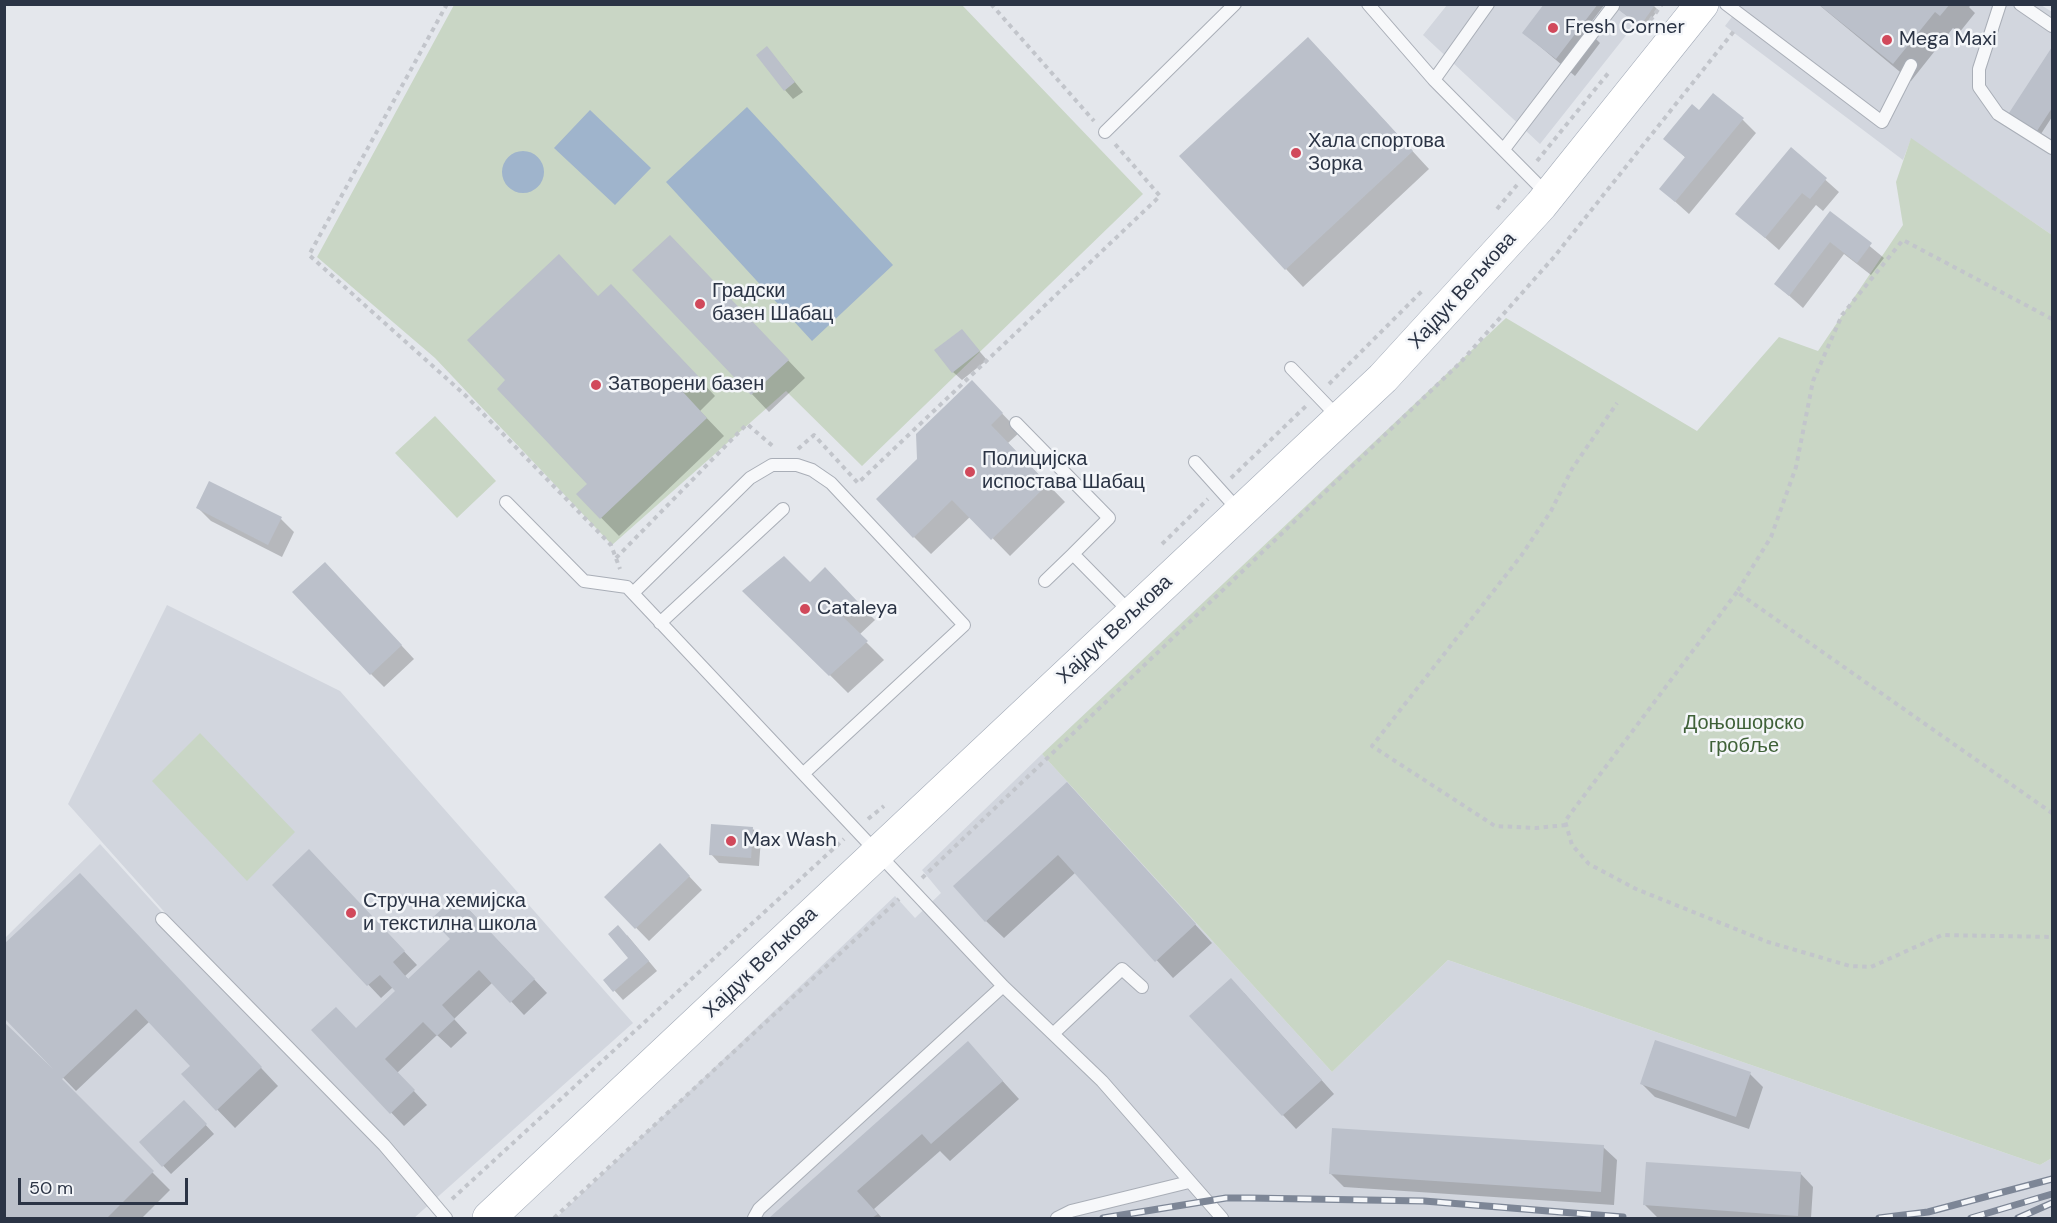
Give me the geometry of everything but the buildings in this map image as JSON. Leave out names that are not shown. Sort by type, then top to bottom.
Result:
[{"type":"main road","name":"Хајдук Вељкова","points":[[489,1218],[1341,419],[1443,314],[1538,184],[1702,4]]},
{"type":"lane","points":[[1105,132],[1235,4]]},
{"type":"lane","points":[[1368,4],[1434,80],[1538,184]]},
{"type":"lane","points":[[1434,80],[1488,4]]},
{"type":"lane","points":[[1726,4],[1882,122],[1911,65]]},
{"type":"lane","points":[[2000,4],[1979,69],[1979,87],[1998,114],[2052,148]]},
{"type":"lane","points":[[2020,4],[2052,26]]},
{"type":"lane","points":[[1504,149],[1613,6]]},
{"type":"lane","points":[[1291,368],[1341,419]]},
{"type":"lane","points":[[1016,423],[1109,518],[1045,581]]},
{"type":"lane","points":[[1195,462],[1241,513]]},
{"type":"lane","points":[[630,590],[750,478],[772,465],[797,465],[812,470],[831,483],[964,625],[804,773]]},
{"type":"lane","points":[[506,502],[584,581],[630,590],[1003,986],[1102,1081],[1222,1218]]},
{"type":"lane","points":[[660,623],[783,508]]},
{"type":"lane","points":[[1073,554],[1132,614]]},
{"type":"lane","points":[[162,918],[442,1215]]},
{"type":"lane","points":[[1054,1033],[1122,969],[1142,987]]},
{"type":"lane","points":[[754,1218],[759,1209],[1003,986]]},
{"type":"lane","points":[[1057,1218],[1071,1211],[1189,1182]]},
{"type":"path","points":[[447,4],[309,255],[465,395],[611,545],[630,590]]},
{"type":"path","points":[[796,451],[814,435],[858,483],[1160,196],[992,4]]},
{"type":"path","points":[[1643,30],[1662,4]]},
{"type":"path","points":[[554,1218],[911,888],[1460,363],[1584,221],[1744,17]]},
{"type":"path","points":[[1492,214],[1538,184],[1615,65]]},
{"type":"path","points":[[2052,319],[1903,240],[1842,315],[1813,381],[1796,467],[1771,537],[1737,592],[1565,821],[1572,845],[1589,864],[1636,889],[1768,942],[1850,966],[1872,967],[1942,935],[2052,937]]},
{"type":"path","points":[[1159,548],[1426,287]]},
{"type":"path","points":[[1566,825],[1536,828],[1495,826],[1372,746],[1521,556],[1551,511],[1572,470],[1617,403]]},
{"type":"path","points":[[616,558],[747,424],[779,452]]},
{"type":"path","points":[[1737,592],[2052,813]]},
{"type":"path","points":[[442,1215],[856,828],[891,800]]},
{"type":"shaded area","points":[[1447,5],[1650,5],[1540,144],[1423,35]]},
{"type":"shaded area","points":[[1741,5],[2041,5],[2052,12],[2052,235],[1911,139],[1903,160],[1725,26]]},
{"type":"shaded area","name":"Стручна хемијска и текстилна школа","points":[[167,605],[340,691],[633,1023],[414,1218],[5,1218],[5,938],[100,844],[327,1094],[68,804]]},
{"type":"shaded area","points":[[1042,754],[1332,1072],[1448,960],[2040,1165],[2052,1158],[2052,1218],[556,1218],[895,896],[915,918],[941,893],[922,870]]},
{"type":"green space","name":"Градски базен Шабац","points":[[454,5],[962,5],[1143,194],[862,466],[786,391],[612,545],[435,358],[317,257]]},
{"type":"green space","name":"Доњошорско гробље","points":[[1911,138],[2052,235],[2052,1158],[2040,1165],[1448,960],[1332,1072],[1042,754],[1506,318],[1697,431],[1779,337],[1818,351],[1903,225],[1896,182]]},
{"type":"green space","points":[[435,416],[496,481],[457,518],[395,453]]},
{"type":"green space","points":[[200,733],[295,832],[247,881],[152,781]]},
{"type":"water","points":[[747,107],[893,265],[812,341],[666,182]]},
{"type":"water","points":[[590,110],[651,168],[615,205],[554,148]]},
{"type":"water","points":[[523,151],[538,157],[544,172],[538,187],[523,193],[508,187],[502,172],[508,157]]},
{"type":"railway","points":[[1879,1218],[1928,1212],[2052,1179]]},
{"type":"railway","points":[[1971,1218],[2052,1194]]},
{"type":"railway","points":[[1103,1218],[1226,1198],[1424,1201],[1623,1217]]},
{"type":"railway","points":[[2018,1218],[2052,1203]]},
{"type":"place","name":"Fresh Corner","points":[[1553,28]]},
{"type":"place","name":"Mega Maxi","points":[[1887,40]]},
{"type":"place","name":"Хала спортова Зорка","points":[[1296,153]]},
{"type":"place","name":"Градски базен Шабац","points":[[700,304]]},
{"type":"place","name":"Затворени базен","points":[[596,385]]},
{"type":"place","name":"Полицијска испостава Шабац","points":[[970,472]]},
{"type":"place","name":"Cataleya","points":[[805,609]]},
{"type":"place","name":"Max Wash","points":[[731,841]]},
{"type":"place","name":"Стручна хемијска и текстилна школа","points":[[351,913]]}]
